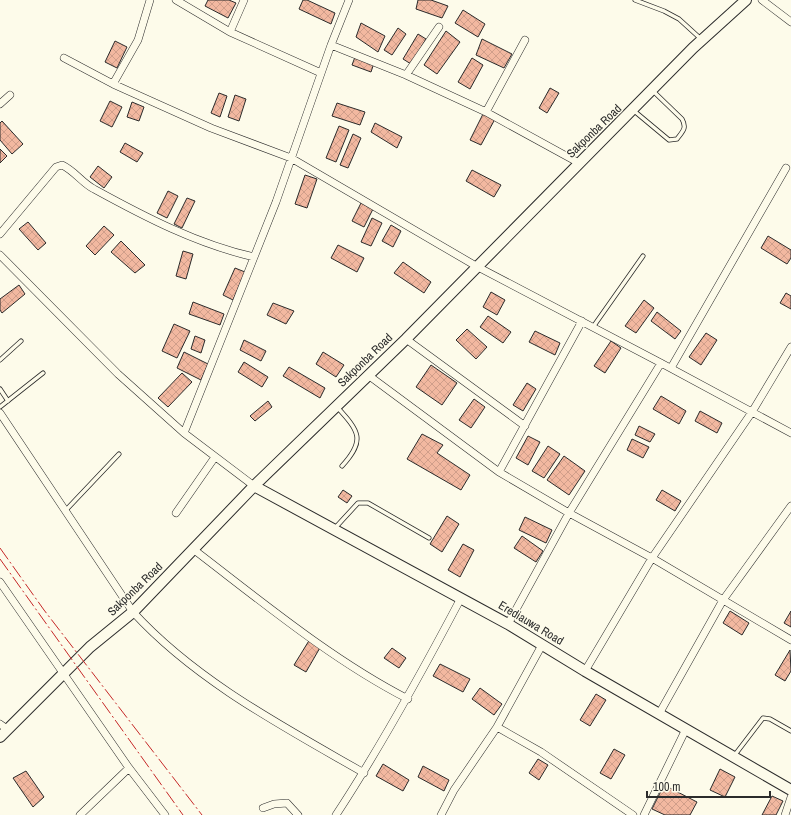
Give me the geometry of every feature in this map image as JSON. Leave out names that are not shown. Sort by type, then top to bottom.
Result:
[{"type":"main road","name":"Sakponba Road","points":[[2,730],[90,647],[133,612],[254,486],[406,339],[476,266],[634,110],[702,40],[746,0]]},
{"type":"main road","name":"Erediauwa Road","points":[[254,486],[508,624],[585,671],[791,790]]},
{"type":"street","points":[[113,84],[138,40],[150,0]]},
{"type":"street","points":[[176,0],[230,32],[321,73]]},
{"type":"street","points":[[230,32],[244,0]]},
{"type":"street","points":[[184,433],[254,258],[331,45],[349,0]]},
{"type":"street","points":[[762,0],[791,22]]},
{"type":"street","points":[[406,75],[439,27]]},
{"type":"street","points":[[486,112],[525,40]]},
{"type":"street","points":[[331,45],[406,75],[486,112],[579,163]]},
{"type":"street","points":[[64,58],[113,84],[211,128],[291,158],[476,266],[662,363],[791,433]]},
{"type":"street","points":[[0,104],[10,95]]},
{"type":"street","points":[[0,234],[56,167],[62,165],[69,168],[90,187],[147,218],[224,250],[254,258]]},
{"type":"street","points":[[671,368],[786,168]]},
{"type":"street","points":[[0,255],[118,374],[184,433],[254,486]]},
{"type":"street","points":[[499,472],[582,321]]},
{"type":"street","points":[[406,339],[525,426]]},
{"type":"street","points":[[585,671],[652,558],[752,412],[791,347]]},
{"type":"street","points":[[508,624],[569,513],[662,363]]},
{"type":"street","points":[[368,375],[499,472],[569,513],[652,558],[791,640]]},
{"type":"street","points":[[0,413],[133,612],[159,638],[221,686],[323,750],[364,773]]},
{"type":"street","points":[[176,514],[215,457]]},
{"type":"street","points":[[659,714],[723,600],[791,506]]},
{"type":"street","points":[[193,549],[285,619],[381,685],[408,699]]},
{"type":"street","points":[[0,582],[65,672],[129,768],[165,815]]},
{"type":"street","points":[[336,815],[364,773],[408,699],[461,598]]},
{"type":"street","points":[[441,815],[454,790],[497,728],[542,645]]},
{"type":"street","points":[[497,728],[541,752],[633,815]]},
{"type":"street","points":[[644,815],[686,729]]},
{"type":"street","points":[[80,815],[129,768]]},
{"type":"street","points":[[784,815],[791,797]]},
{"type":"street","points":[[263,808],[274,804],[287,803],[298,815]]},
{"type":"lane","points":[[634,0],[664,10],[679,19],[702,40]]},
{"type":"lane","points":[[634,110],[668,140],[677,139],[685,129],[685,125],[682,120],[652,90]]},
{"type":"lane","points":[[593,327],[644,256]]},
{"type":"lane","points":[[0,360],[21,341]]},
{"type":"lane","points":[[0,407],[43,373]]},
{"type":"lane","points":[[0,389],[8,401]]},
{"type":"lane","points":[[336,406],[353,424],[357,444],[352,454],[342,466]]},
{"type":"lane","points":[[66,510],[118,454]]},
{"type":"lane","points":[[335,529],[358,504],[363,502],[368,503],[428,538]]},
{"type":"lane","points":[[734,757],[758,722],[763,718],[770,719],[791,731]]},
{"type":"building","points":[[208,0],[229,0],[236,3],[228,18],[205,6]]},
{"type":"building","points":[[303,0],[307,0],[335,13],[331,24],[299,9]]},
{"type":"building","points":[[418,0],[431,0],[448,6],[442,18],[416,9]]},
{"type":"building","points":[[463,10],[485,24],[478,37],[455,23]]},
{"type":"building","points":[[361,23],[385,36],[378,52],[356,37]]},
{"type":"building","points":[[398,28],[406,34],[392,55],[384,50]]},
{"type":"building","points":[[446,31],[460,42],[437,74],[424,65]]},
{"type":"building","points":[[418,34],[426,39],[411,64],[403,59]]},
{"type":"building","points":[[482,39],[512,54],[504,68],[476,55]]},
{"type":"building","points":[[115,41],[127,47],[117,68],[105,62]]},
{"type":"building","points":[[355,57],[374,63],[371,72],[352,65]]},
{"type":"building","points":[[472,58],[483,65],[470,89],[458,82]]},
{"type":"building","points":[[550,88],[559,93],[547,113],[539,108]]},
{"type":"building","points":[[219,93],[227,96],[220,117],[211,113]]},
{"type":"building","points":[[235,95],[246,99],[239,121],[228,117]]},
{"type":"building","points":[[110,101],[122,107],[112,127],[100,121]]},
{"type":"building","points":[[132,102],[144,107],[139,121],[127,117]]},
{"type":"building","points":[[337,103],[365,112],[360,125],[332,116]]},
{"type":"building","points":[[483,114],[495,119],[481,145],[470,140]]},
{"type":"building","points":[[2,121],[23,144],[12,154],[0,140],[0,123]]},
{"type":"building","points":[[375,123],[402,137],[397,148],[371,132]]},
{"type":"building","points":[[339,126],[349,130],[336,162],[326,158]]},
{"type":"building","points":[[353,134],[361,138],[348,168],[340,165]]},
{"type":"building","points":[[125,143],[143,153],[137,162],[120,152]]},
{"type":"building","points":[[0,149],[7,156],[0,163]]},
{"type":"building","points":[[98,166],[112,177],[104,188],[90,177]]},
{"type":"building","points":[[472,170],[501,185],[494,197],[466,181]]},
{"type":"building","points":[[305,175],[317,179],[307,208],[295,204]]},
{"type":"building","points":[[168,191],[178,196],[167,218],[157,213]]},
{"type":"building","points":[[187,198],[195,201],[182,228],[174,224]]},
{"type":"building","points":[[361,203],[373,209],[364,227],[352,221]]},
{"type":"building","points":[[372,218],[382,223],[371,246],[361,242]]},
{"type":"building","points":[[28,222],[46,243],[38,250],[19,229]]},
{"type":"building","points":[[391,225],[401,231],[393,247],[382,241]]},
{"type":"building","points":[[104,226],[114,235],[95,255],[86,246]]},
{"type":"building","points":[[768,236],[791,250],[791,258],[787,264],[761,248]]},
{"type":"building","points":[[121,241],[145,265],[135,273],[111,252]]},
{"type":"building","points":[[338,245],[364,258],[357,272],[331,258]]},
{"type":"building","points":[[183,251],[193,254],[186,279],[176,276]]},
{"type":"building","points":[[403,262],[431,282],[424,293],[394,273]]},
{"type":"building","points":[[235,268],[245,272],[233,300],[223,295]]},
{"type":"building","points":[[19,285],[25,294],[2,313],[0,310],[0,299]]},
{"type":"building","points":[[491,292],[505,300],[497,315],[483,307]]},
{"type":"building","points":[[786,293],[791,296],[791,309],[780,303]]},
{"type":"building","points":[[644,300],[654,308],[636,333],[625,326]]},
{"type":"building","points":[[193,302],[224,314],[220,325],[189,314]]},
{"type":"building","points":[[273,303],[294,311],[286,324],[267,315]]},
{"type":"building","points":[[657,312],[681,331],[675,339],[651,321]]},
{"type":"building","points":[[488,316],[511,332],[503,343],[480,327]]},
{"type":"building","points":[[174,324],[190,331],[177,358],[162,351]]},
{"type":"building","points":[[467,329],[487,347],[476,359],[456,340]]},
{"type":"building","points":[[535,331],[560,343],[555,355],[529,342]]},
{"type":"building","points":[[706,333],[717,340],[701,365],[689,357]]},
{"type":"building","points":[[195,336],[205,340],[201,353],[191,349]]},
{"type":"building","points":[[244,340],[266,351],[261,361],[240,350]]},
{"type":"building","points":[[611,341],[621,348],[605,373],[594,366]]},
{"type":"building","points":[[184,352],[208,364],[201,380],[177,368]]},
{"type":"building","points":[[323,352],[344,365],[336,377],[316,364]]},
{"type":"building","points":[[244,362],[268,377],[262,387],[238,372]]},
{"type":"building","points":[[431,365],[457,383],[442,405],[416,387]]},
{"type":"building","points":[[289,367],[325,388],[320,398],[283,376]]},
{"type":"building","points":[[182,373],[192,382],[168,407],[158,398]]},
{"type":"building","points":[[527,383],[536,389],[523,411],[513,405]]},
{"type":"building","points":[[661,396],[686,411],[679,424],[653,409]]},
{"type":"building","points":[[474,399],[485,407],[471,428],[459,420]]},
{"type":"building","points":[[268,401],[272,407],[255,421],[250,416]]},
{"type":"building","points":[[700,411],[722,423],[717,433],[695,421]]},
{"type":"building","points":[[639,426],[655,434],[650,442],[635,435]]},
{"type":"building","points":[[422,434],[443,445],[437,453],[470,475],[461,490],[407,459]]},
{"type":"building","points":[[528,436],[540,442],[528,465],[516,458]]},
{"type":"building","points":[[632,439],[649,447],[643,458],[627,450]]},
{"type":"building","points":[[548,446],[560,454],[544,478],[532,471]]},
{"type":"building","points":[[564,456],[585,471],[569,495],[547,480]]},
{"type":"building","points":[[343,490],[352,496],[347,503],[338,497]]},
{"type":"building","points":[[662,490],[681,501],[675,511],[656,500]]},
{"type":"building","points":[[447,516],[459,524],[442,552],[430,544]]},
{"type":"building","points":[[525,517],[552,530],[546,543],[519,530]]},
{"type":"building","points":[[522,536],[543,551],[536,562],[514,548]]},
{"type":"building","points":[[463,544],[474,550],[460,577],[448,570]]},
{"type":"building","points":[[730,611],[749,623],[742,635],[723,623]]},
{"type":"building","points":[[791,611],[791,627],[784,623]]},
{"type":"building","points":[[310,639],[321,646],[306,672],[294,665]]},
{"type":"building","points":[[392,648],[406,658],[399,668],[384,658]]},
{"type":"building","points":[[790,650],[791,671],[785,681],[775,675]]},
{"type":"building","points":[[440,664],[470,679],[463,692],[433,676]]},
{"type":"building","points":[[480,688],[502,704],[494,715],[472,699]]},
{"type":"building","points":[[596,694],[606,700],[590,726],[580,720]]},
{"type":"building","points":[[614,749],[625,755],[611,779],[600,773]]},
{"type":"building","points":[[538,759],[548,765],[539,780],[529,773]]},
{"type":"building","points":[[383,764],[409,780],[403,791],[376,776]]},
{"type":"building","points":[[423,766],[449,780],[444,791],[418,777]]},
{"type":"building","points":[[720,769],[735,777],[725,797],[710,790]]},
{"type":"building","points":[[26,771],[44,797],[33,807],[13,778]]},
{"type":"building","points":[[664,785],[697,802],[690,815],[665,815],[652,809]]},
{"type":"building","points":[[772,796],[783,801],[776,815],[762,815]]},
{"type":"power","points":[[0,548],[44,610],[202,815]]},
{"type":"power","points":[[0,559],[183,815]]}]
